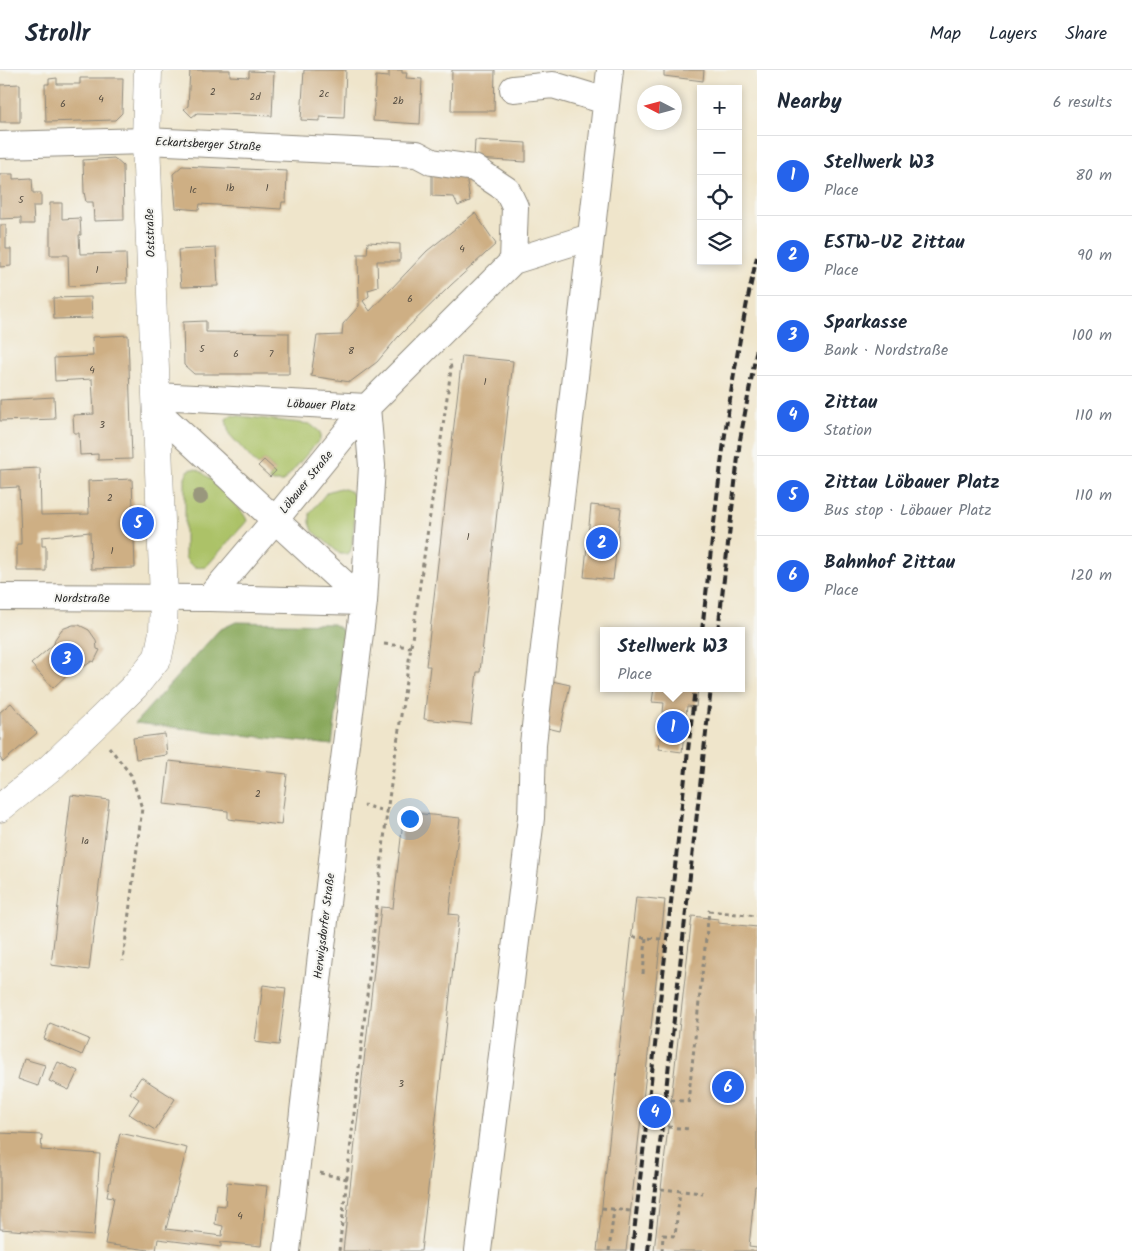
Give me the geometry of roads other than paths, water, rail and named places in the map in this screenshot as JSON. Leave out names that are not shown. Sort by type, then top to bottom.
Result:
[{"type":"main road","name":"Oststraße","points":[[148,70],[146,141],[156,404]]},
{"type":"main road","points":[[0,808],[48,769],[94,727],[135,686],[158,657],[164,632],[164,598],[156,404]]},
{"type":"street","points":[[478,1251],[531,818],[533,744],[610,70]]},
{"type":"street","points":[[513,89],[554,78],[606,101]]},
{"type":"street","name":"Eckartsberger Straße","points":[[0,145],[146,141],[417,154],[432,162],[474,168],[507,190],[515,207],[513,261]]},
{"type":"street","points":[[513,261],[590,237]]},
{"type":"street","name":"Löbauer Straße","points":[[209,598],[367,407],[513,261]]},
{"type":"street","points":[[156,404],[275,520],[364,602]]},
{"type":"street","name":"Löbauer Platz","points":[[156,404],[367,407],[372,466],[364,602]]},
{"type":"street","name":"Nordstraße","points":[[0,597],[164,598]]},
{"type":"street","points":[[164,598],[364,602]]},
{"type":"street","name":"Herwigsdorfer Straße","points":[[287,1251],[339,799],[364,602]]},
{"type":"railway","points":[[702,627],[731,396],[738,350],[757,257]]},
{"type":"railway","points":[[718,627],[740,440],[757,348]]},
{"type":"railway","points":[[632,1251],[695,692]]},
{"type":"railway","points":[[648,1251],[711,692]]},
{"type":"place","name":"Zittau Löbauer Platz","points":[[138,523]]},
{"type":"place","name":"ESTW-UZ Zittau","points":[[602,543]]},
{"type":"place","name":"Sparkasse","points":[[67,659]]},
{"type":"place","name":"Stellwerk W3","points":[[673,727]]},
{"type":"place","name":"Bahnhof Zittau","points":[[728,1087]]},
{"type":"place","name":"Zittau","points":[[655,1112]]}]
